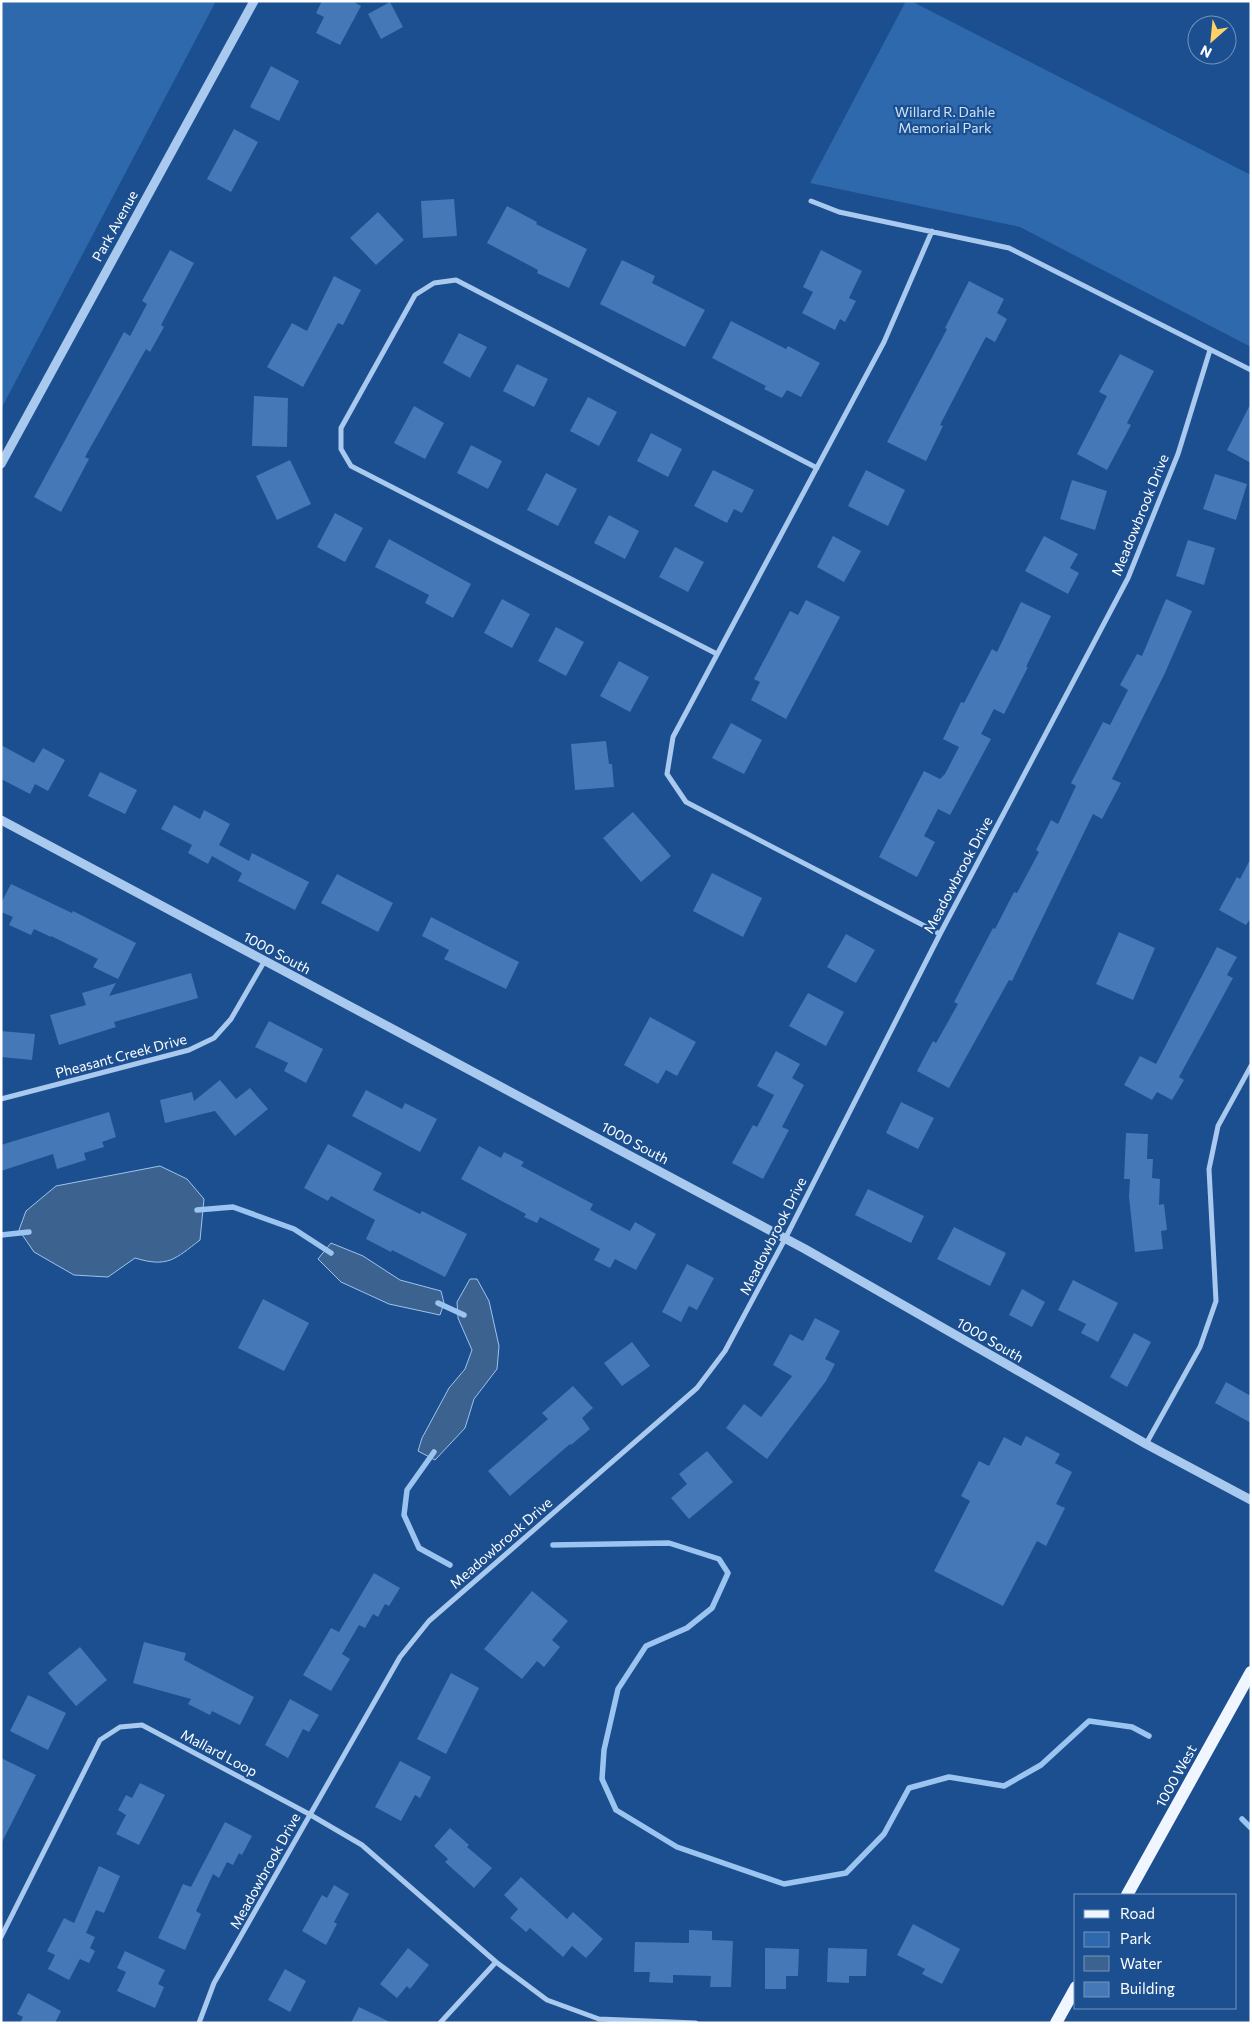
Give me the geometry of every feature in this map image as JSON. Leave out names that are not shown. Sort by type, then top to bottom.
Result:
[{"type":"main road","name":"1000 West","points":[[1128,1894],[1251,1672]]},
{"type":"main road","points":[[1056,2023],[1074,1992]]},
{"type":"street","name":"Park Avenue","points":[[1,464],[254,1]]},
{"type":"street","points":[[811,201],[839,212],[1009,248],[1251,370]]},
{"type":"street","points":[[932,231],[884,342],[674,736],[667,774],[686,802],[940,934]]},
{"type":"street","points":[[717,654],[351,466],[341,449],[340,428],[415,295],[434,283],[456,280],[817,468]]},
{"type":"street","name":"Meadowbrook Drive","points":[[199,2023],[214,1983],[400,1657],[429,1621],[697,1388],[725,1351],[940,934],[1128,578],[1178,454],[1210,350]]},
{"type":"street","name":"1000 South","points":[[1,820],[784,1239],[1146,1444],[1251,1500]]},
{"type":"street","name":"Pheasant Creek Drive","points":[[1,1099],[189,1050],[214,1038],[231,1019],[264,962]]},
{"type":"street","points":[[1146,1444],[1200,1347],[1216,1300],[1208,1169],[1218,1126],[1251,1066]]},
{"type":"street","name":"Mallard Loop","points":[[1,1937],[100,1740],[120,1727],[142,1726],[310,1814],[362,1845],[496,1962],[547,2000],[600,2019],[696,2023]]},
{"type":"street","points":[[440,2023],[496,1962]]},
{"type":"green space","points":[[1,1],[216,1],[1,409]]},
{"type":"green space","name":"Willard R. Dahle Memorial Park","points":[[906,1],[911,1],[1251,175],[1251,347],[1020,227],[810,183]]},
{"type":"water","points":[[160,1166],[187,1179],[204,1199],[200,1240],[177,1257],[163,1262],[135,1258],[108,1277],[74,1275],[34,1252],[19,1230],[26,1211],[56,1186]]},
{"type":"water","points":[[331,1243],[363,1256],[400,1280],[441,1291],[444,1303],[440,1315],[389,1304],[341,1282],[318,1259]]},
{"type":"water","points":[[470,1279],[477,1279],[489,1301],[499,1346],[497,1369],[474,1399],[465,1428],[435,1460],[418,1451],[422,1438],[449,1388],[465,1369],[472,1350],[458,1318],[457,1302]]},
{"type":"building","points":[[322,1],[352,1],[361,6],[340,45],[316,33],[324,17],[316,13]]},
{"type":"building","points":[[390,2],[403,27],[381,39],[368,14]]},
{"type":"building","points":[[271,66],[299,81],[279,121],[250,107]]},
{"type":"building","points":[[234,129],[258,142],[231,192],[207,179]]},
{"type":"building","points":[[454,199],[457,236],[423,238],[421,201]]},
{"type":"building","points":[[507,206],[537,222],[536,224],[587,249],[569,288],[537,273],[538,270],[487,243]]},
{"type":"building","points":[[378,212],[404,240],[376,265],[350,238]]},
{"type":"building","points":[[170,250],[194,263],[161,325],[164,327],[150,352],[146,349],[85,457],[89,459],[61,512],[34,497],[124,332],[130,336],[147,304],[142,301]]},
{"type":"building","points":[[821,250],[862,271],[849,298],[856,301],[845,322],[840,319],[835,330],[802,313],[813,292],[803,287]]},
{"type":"building","points":[[622,260],[655,276],[652,283],[705,310],[685,347],[600,304]]},
{"type":"building","points":[[334,276],[361,290],[343,325],[338,323],[303,387],[267,367],[292,323],[307,331]]},
{"type":"building","points":[[969,281],[1004,299],[997,313],[1007,319],[995,342],[986,337],[940,425],[943,426],[926,461],[887,442],[947,329],[945,328]]},
{"type":"building","points":[[731,321],[786,349],[788,346],[820,363],[801,397],[787,390],[782,398],[764,389],[766,386],[712,358]]},
{"type":"building","points":[[459,333],[487,347],[470,378],[443,363]]},
{"type":"building","points":[[1120,354],[1154,371],[1127,423],[1131,425],[1107,470],[1077,454],[1107,396],[1099,392]]},
{"type":"building","points":[[517,364],[548,379],[534,407],[503,391]]},
{"type":"building","points":[[254,396],[288,398],[287,447],[252,446]]},
{"type":"building","points":[[588,397],[617,412],[599,446],[570,431]]},
{"type":"building","points":[[1251,403],[1251,463],[1227,450]]},
{"type":"building","points":[[414,406],[444,423],[425,459],[394,443]]},
{"type":"building","points":[[651,433],[682,449],[668,477],[637,461]]},
{"type":"building","points":[[471,445],[502,461],[488,489],[457,473]]},
{"type":"building","points":[[290,460],[311,504],[277,520],[256,476]]},
{"type":"building","points":[[713,470],[754,490],[742,513],[734,509],[727,523],[694,506]]},
{"type":"building","points":[[866,470],[905,490],[888,526],[848,506]]},
{"type":"building","points":[[546,473],[577,489],[558,526],[527,510]]},
{"type":"building","points":[[1215,474],[1247,484],[1236,520],[1203,509]]},
{"type":"building","points":[[1072,480],[1107,491],[1095,530],[1060,519]]},
{"type":"building","points":[[335,513],[363,528],[345,562],[317,547]]},
{"type":"building","points":[[609,515],[639,531],[625,559],[594,543]]},
{"type":"building","points":[[833,536],[861,551],[844,582],[817,567]]},
{"type":"building","points":[[1044,536],[1078,554],[1070,568],[1079,573],[1068,594],[1025,571]]},
{"type":"building","points":[[389,539],[471,584],[453,618],[425,603],[429,595],[375,567]]},
{"type":"building","points":[[1188,540],[1215,548],[1204,585],[1176,576]]},
{"type":"building","points":[[675,547],[704,562],[688,592],[659,577]]},
{"type":"building","points":[[502,599],[530,614],[512,648],[484,633]]},
{"type":"building","points":[[1166,599],[1192,611],[1165,673],[1112,779],[1121,783],[1102,819],[1093,814],[1012,981],[1009,980],[949,1088],[917,1071],[933,1041],[936,1043],[958,1004],[954,1002],[993,928],[995,929],[1014,892],[1017,893],[1039,852],[1036,850],[1051,820],[1058,824],[1076,786],[1071,783],[1103,722],[1110,725],[1128,690],[1120,685],[1137,654],[1142,656]]},
{"type":"building","points":[[806,600],[840,617],[786,719],[751,700],[760,682],[754,679],[790,611],[798,615]]},
{"type":"building","points":[[1021,602],[1051,616],[1004,714],[994,709],[981,734],[991,739],[950,815],[938,809],[924,836],[935,842],[917,877],[879,857],[924,771],[940,779],[945,774],[959,747],[943,739],[961,702],[964,703],[992,649],[997,652]]},
{"type":"building","points":[[556,627],[584,642],[566,676],[538,661]]},
{"type":"building","points":[[619,661],[649,677],[630,712],[600,696]]},
{"type":"building","points":[[731,723],[762,740],[744,774],[712,758]]},
{"type":"building","points":[[606,741],[609,764],[612,764],[614,787],[575,790],[571,744]]},
{"type":"building","points":[[1,745],[34,763],[43,748],[65,760],[48,791],[35,784],[30,794],[1,779]]},
{"type":"building","points":[[100,772],[137,790],[125,814],[88,796]]},
{"type":"building","points":[[174,805],[200,819],[204,810],[230,824],[219,845],[249,861],[252,853],[309,882],[295,910],[238,881],[242,873],[212,856],[208,864],[188,853],[192,845],[161,829]]},
{"type":"building","points":[[633,812],[671,856],[641,882],[603,838]]},
{"type":"building","points":[[1251,858],[1251,918],[1246,925],[1219,910],[1237,877],[1240,879]]},
{"type":"building","points":[[712,873],[762,898],[743,937],[693,911]]},
{"type":"building","points":[[337,874],[393,903],[378,932],[321,903]]},
{"type":"building","points":[[11,884],[72,913],[73,911],[136,943],[118,979],[93,967],[98,959],[34,929],[31,935],[9,925],[13,917],[1,912],[1,903]]},
{"type":"building","points":[[431,917],[519,962],[506,989],[444,959],[449,950],[422,936]]},
{"type":"building","points":[[1119,932],[1155,948],[1133,1000],[1096,984]]},
{"type":"building","points":[[846,934],[875,950],[856,983],[827,967]]},
{"type":"building","points":[[1217,947],[1237,957],[1227,975],[1233,978],[1179,1077],[1184,1080],[1172,1100],[1157,1092],[1152,1100],[1124,1085],[1140,1056],[1156,1064]]},
{"type":"building","points":[[191,973],[198,998],[114,1022],[116,1027],[59,1045],[50,1015],[86,1005],[82,993],[116,983],[109,996]]},
{"type":"building","points":[[808,993],[844,1012],[826,1046],[789,1026]]},
{"type":"building","points":[[650,1017],[696,1042],[677,1076],[666,1070],[658,1084],[624,1065]]},
{"type":"building","points":[[269,1021],[323,1049],[306,1083],[284,1071],[288,1063],[255,1047]]},
{"type":"building","points":[[1,1031],[35,1034],[32,1060],[1,1057]]},
{"type":"building","points":[[776,1051],[800,1064],[792,1078],[804,1085],[782,1127],[789,1130],[763,1179],[732,1163],[753,1125],[757,1127],[774,1095],[757,1086]]},
{"type":"building","points":[[220,1080],[236,1099],[250,1088],[268,1109],[235,1136],[215,1111],[165,1123],[160,1100],[192,1092],[194,1101]]},
{"type":"building","points":[[366,1090],[402,1109],[405,1103],[437,1119],[420,1152],[352,1116]]},
{"type":"building","points":[[901,1102],[934,1118],[918,1149],[886,1133]]},
{"type":"building","points":[[109,1112],[116,1137],[102,1142],[104,1147],[84,1153],[86,1160],[57,1169],[53,1154],[1,1171],[1,1145]]},
{"type":"building","points":[[1126,1133],[1148,1134],[1147,1159],[1153,1159],[1152,1178],[1160,1179],[1159,1205],[1164,1204],[1167,1230],[1161,1231],[1163,1249],[1135,1252],[1129,1197],[1130,1179],[1124,1179]]},
{"type":"building","points":[[328,1144],[382,1173],[373,1190],[420,1214],[422,1211],[467,1234],[445,1277],[366,1239],[375,1220],[331,1196],[328,1201],[304,1188]]},
{"type":"building","points":[[479,1146],[501,1158],[504,1152],[524,1162],[521,1166],[593,1204],[590,1210],[630,1231],[635,1222],[656,1234],[636,1270],[615,1259],[610,1268],[594,1260],[600,1249],[540,1217],[537,1223],[524,1217],[526,1214],[461,1179]]},
{"type":"building","points":[[868,1189],[924,1216],[911,1243],[855,1215]]},
{"type":"building","points":[[954,1227],[1006,1253],[990,1286],[937,1259]]},
{"type":"building","points":[[687,1264],[714,1278],[697,1310],[689,1306],[681,1322],[662,1312]]},
{"type":"building","points":[[1073,1280],[1118,1303],[1098,1342],[1081,1333],[1086,1324],[1058,1310]]},
{"type":"building","points":[[1022,1289],[1045,1302],[1032,1327],[1009,1315]]},
{"type":"building","points":[[263,1299],[309,1323],[284,1371],[238,1348]]},
{"type":"building","points":[[815,1318],[840,1331],[825,1359],[835,1364],[826,1381],[767,1459],[726,1428],[744,1404],[761,1417],[792,1376],[773,1365],[790,1334],[803,1341]]},
{"type":"building","points":[[1134,1333],[1151,1342],[1127,1387],[1110,1377]]},
{"type":"building","points":[[632,1342],[650,1366],[622,1386],[604,1363]]},
{"type":"building","points":[[1226,1382],[1251,1396],[1251,1423],[1215,1403]]},
{"type":"building","points":[[573,1386],[593,1408],[582,1418],[590,1429],[510,1496],[488,1471],[548,1419],[542,1413]]},
{"type":"building","points":[[1026,1436],[1060,1454],[1055,1463],[1072,1472],[1056,1504],[1065,1508],[1046,1546],[1037,1541],[1003,1606],[934,1571],[970,1501],[961,1496],[979,1461],[989,1466],[1004,1437],[1021,1446]]},
{"type":"building","points":[[707,1451],[733,1482],[689,1519],[671,1498],[687,1484],[679,1474]]},
{"type":"building","points":[[374,1573],[400,1588],[389,1606],[385,1604],[378,1617],[373,1614],[365,1628],[359,1625],[342,1654],[350,1659],[331,1691],[303,1675],[331,1628],[339,1632]]},
{"type":"building","points":[[532,1591],[568,1621],[552,1640],[560,1647],[544,1667],[537,1661],[522,1679],[484,1649]]},
{"type":"building","points":[[144,1642],[186,1653],[184,1660],[254,1697],[240,1725],[212,1711],[210,1715],[188,1704],[191,1699],[133,1683]]},
{"type":"building","points":[[80,1647],[107,1680],[76,1706],[48,1673]]},
{"type":"building","points":[[451,1673],[479,1688],[446,1754],[417,1739]]},
{"type":"building","points":[[28,1695],[66,1713],[48,1750],[10,1731]]},
{"type":"building","points":[[290,1699],[319,1715],[309,1732],[303,1729],[288,1758],[265,1745]]},
{"type":"building","points":[[1,1758],[36,1775],[1,1844]]},
{"type":"building","points":[[400,1761],[431,1777],[420,1798],[415,1795],[401,1821],[375,1807]]},
{"type":"building","points":[[140,1783],[165,1795],[139,1845],[116,1834],[126,1815],[118,1810],[126,1795],[132,1798]]},
{"type":"building","points":[[225,1822],[252,1836],[242,1855],[239,1853],[233,1865],[227,1862],[219,1878],[213,1874],[196,1911],[201,1914],[185,1950],[158,1938],[183,1884],[191,1887]]},
{"type":"building","points":[[450,1828],[469,1845],[467,1847],[492,1868],[474,1888],[445,1862],[448,1859],[434,1846]]},
{"type":"building","points":[[99,1866],[120,1876],[104,1913],[96,1910],[86,1933],[95,1937],[90,1948],[95,1951],[89,1963],[80,1959],[69,1980],[48,1969],[55,1955],[47,1951],[64,1918],[74,1923]]},
{"type":"building","points":[[521,1877],[567,1919],[573,1912],[603,1939],[586,1958],[572,1946],[563,1957],[530,1928],[526,1932],[510,1918],[518,1909],[504,1895]]},
{"type":"building","points":[[334,1885],[349,1894],[334,1922],[337,1924],[326,1945],[302,1931],[322,1895],[327,1898]]},
{"type":"building","points":[[913,1924],[960,1949],[942,1984],[922,1974],[925,1969],[897,1955]]},
{"type":"building","points":[[689,1930],[712,1931],[712,1940],[733,1941],[731,1987],[710,1987],[711,1976],[673,1975],[673,1983],[649,1982],[650,1972],[634,1972],[635,1942],[689,1943]]},
{"type":"building","points":[[408,1948],[429,1965],[410,1989],[407,1986],[397,1998],[380,1984]]},
{"type":"building","points":[[765,1948],[799,1949],[798,1976],[786,1976],[786,1989],[765,1989]]},
{"type":"building","points":[[828,1948],[867,1949],[866,1976],[849,1976],[849,1983],[827,1982]]},
{"type":"building","points":[[125,1951],[165,1970],[158,1984],[164,1987],[155,2008],[117,1991],[126,1972],[117,1968]]},
{"type":"building","points":[[285,1969],[306,1981],[290,2012],[268,2000]]},
{"type":"building","points":[[28,1993],[61,2011],[55,2023],[20,2023],[23,2017],[17,2014]]},
{"type":"building","points":[[359,2007],[392,2023],[351,2023]]},
{"type":"waterway","points":[[197,1210],[233,1207],[294,1229],[331,1253]]},
{"type":"waterway","points":[[1,1235],[29,1232]]},
{"type":"waterway","points":[[438,1303],[464,1315]]},
{"type":"waterway","points":[[434,1452],[407,1490],[404,1515],[419,1548],[450,1565]]},
{"type":"waterway","points":[[553,1545],[669,1543],[719,1559],[728,1573],[712,1608],[687,1628],[646,1646],[618,1689],[604,1750],[602,1779],[616,1810],[677,1847],[784,1884],[846,1873],[884,1834],[909,1788],[949,1777],[1004,1786],[1041,1765],[1089,1721],[1132,1727],[1149,1736]]},
{"type":"waterway","points":[[1242,1819],[1251,1828]]}]
